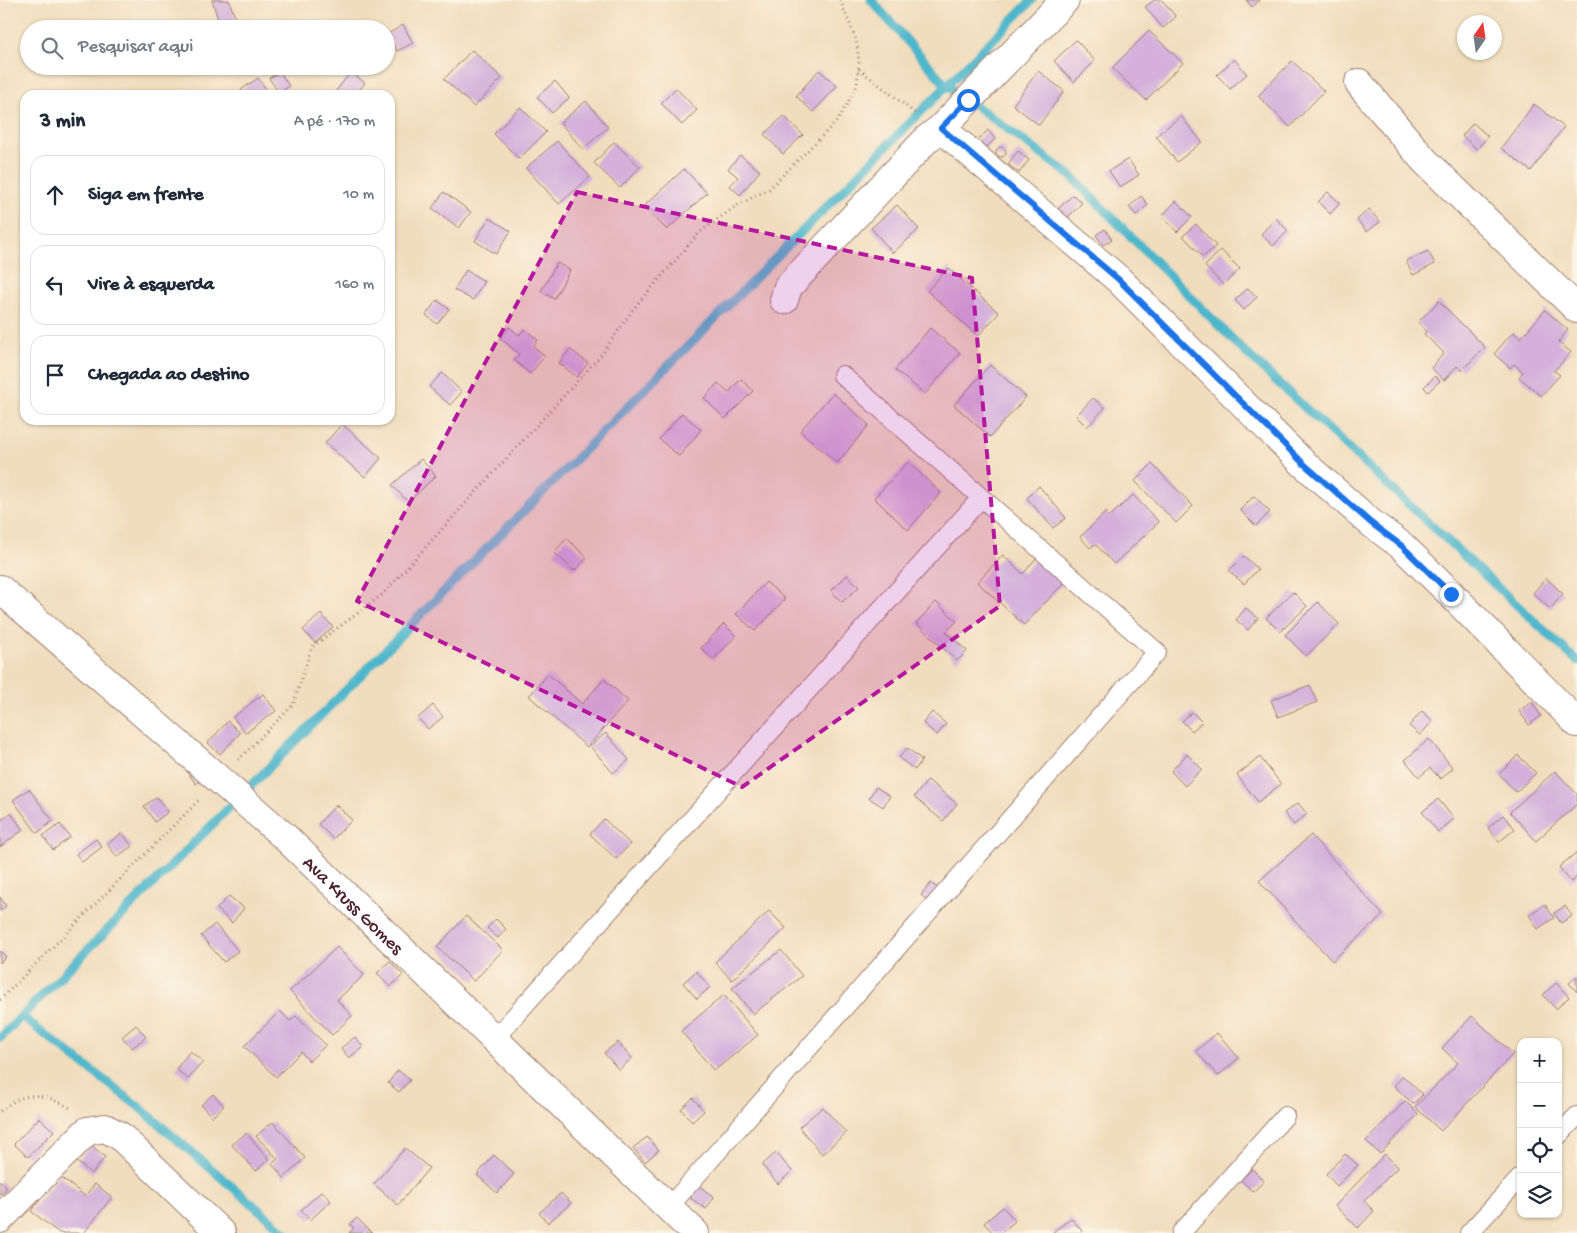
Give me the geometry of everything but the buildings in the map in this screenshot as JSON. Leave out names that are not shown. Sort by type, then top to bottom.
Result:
[{"type":"street","points":[[784,300],[788,287],[920,146],[941,128],[1065,0]]},
{"type":"street","points":[[1359,83],[1424,160],[1577,310]]},
{"type":"street","points":[[941,128],[1118,279],[1304,464],[1371,523],[1402,546],[1577,723]]},
{"type":"street","name":"Ava Kruss Gomes","points":[[0,589],[285,837],[694,1233]]},
{"type":"street","points":[[0,1219],[88,1131],[105,1128],[120,1136],[221,1233]]},
{"type":"lane","points":[[668,1208],[1157,652],[842,375]]},
{"type":"lane","points":[[494,1039],[981,498]]},
{"type":"lane","points":[[1181,1233],[1285,1116]]},
{"type":"lane","points":[[1562,1132],[1577,1116]]},
{"type":"lane","points":[[1468,1233],[1517,1180]]},
{"type":"path","points":[[237,761],[293,705],[312,647],[382,595],[602,354],[634,308],[700,232],[736,206],[770,189],[838,120],[857,86],[859,61],[856,39],[840,0]]},
{"type":"path","points":[[858,69],[908,106]]},
{"type":"path","points":[[0,1000],[202,796]]},
{"type":"path","points":[[0,1111],[21,1098],[38,1094],[56,1100],[105,1128]]},
{"type":"highlighted area","points":[[577,192],[972,278],[1000,606],[742,787],[357,601]]},
{"type":"waterway","points":[[871,0],[946,85],[1071,176],[1244,351],[1577,661]]},
{"type":"waterway","points":[[0,1038],[1032,0]]},
{"type":"waterway","points":[[21,1016],[139,1107],[286,1233]]},
{"type":"route","points":[[968,100],[941,128],[1118,279],[1304,464],[1371,523],[1402,546],[1451,594]]}]
